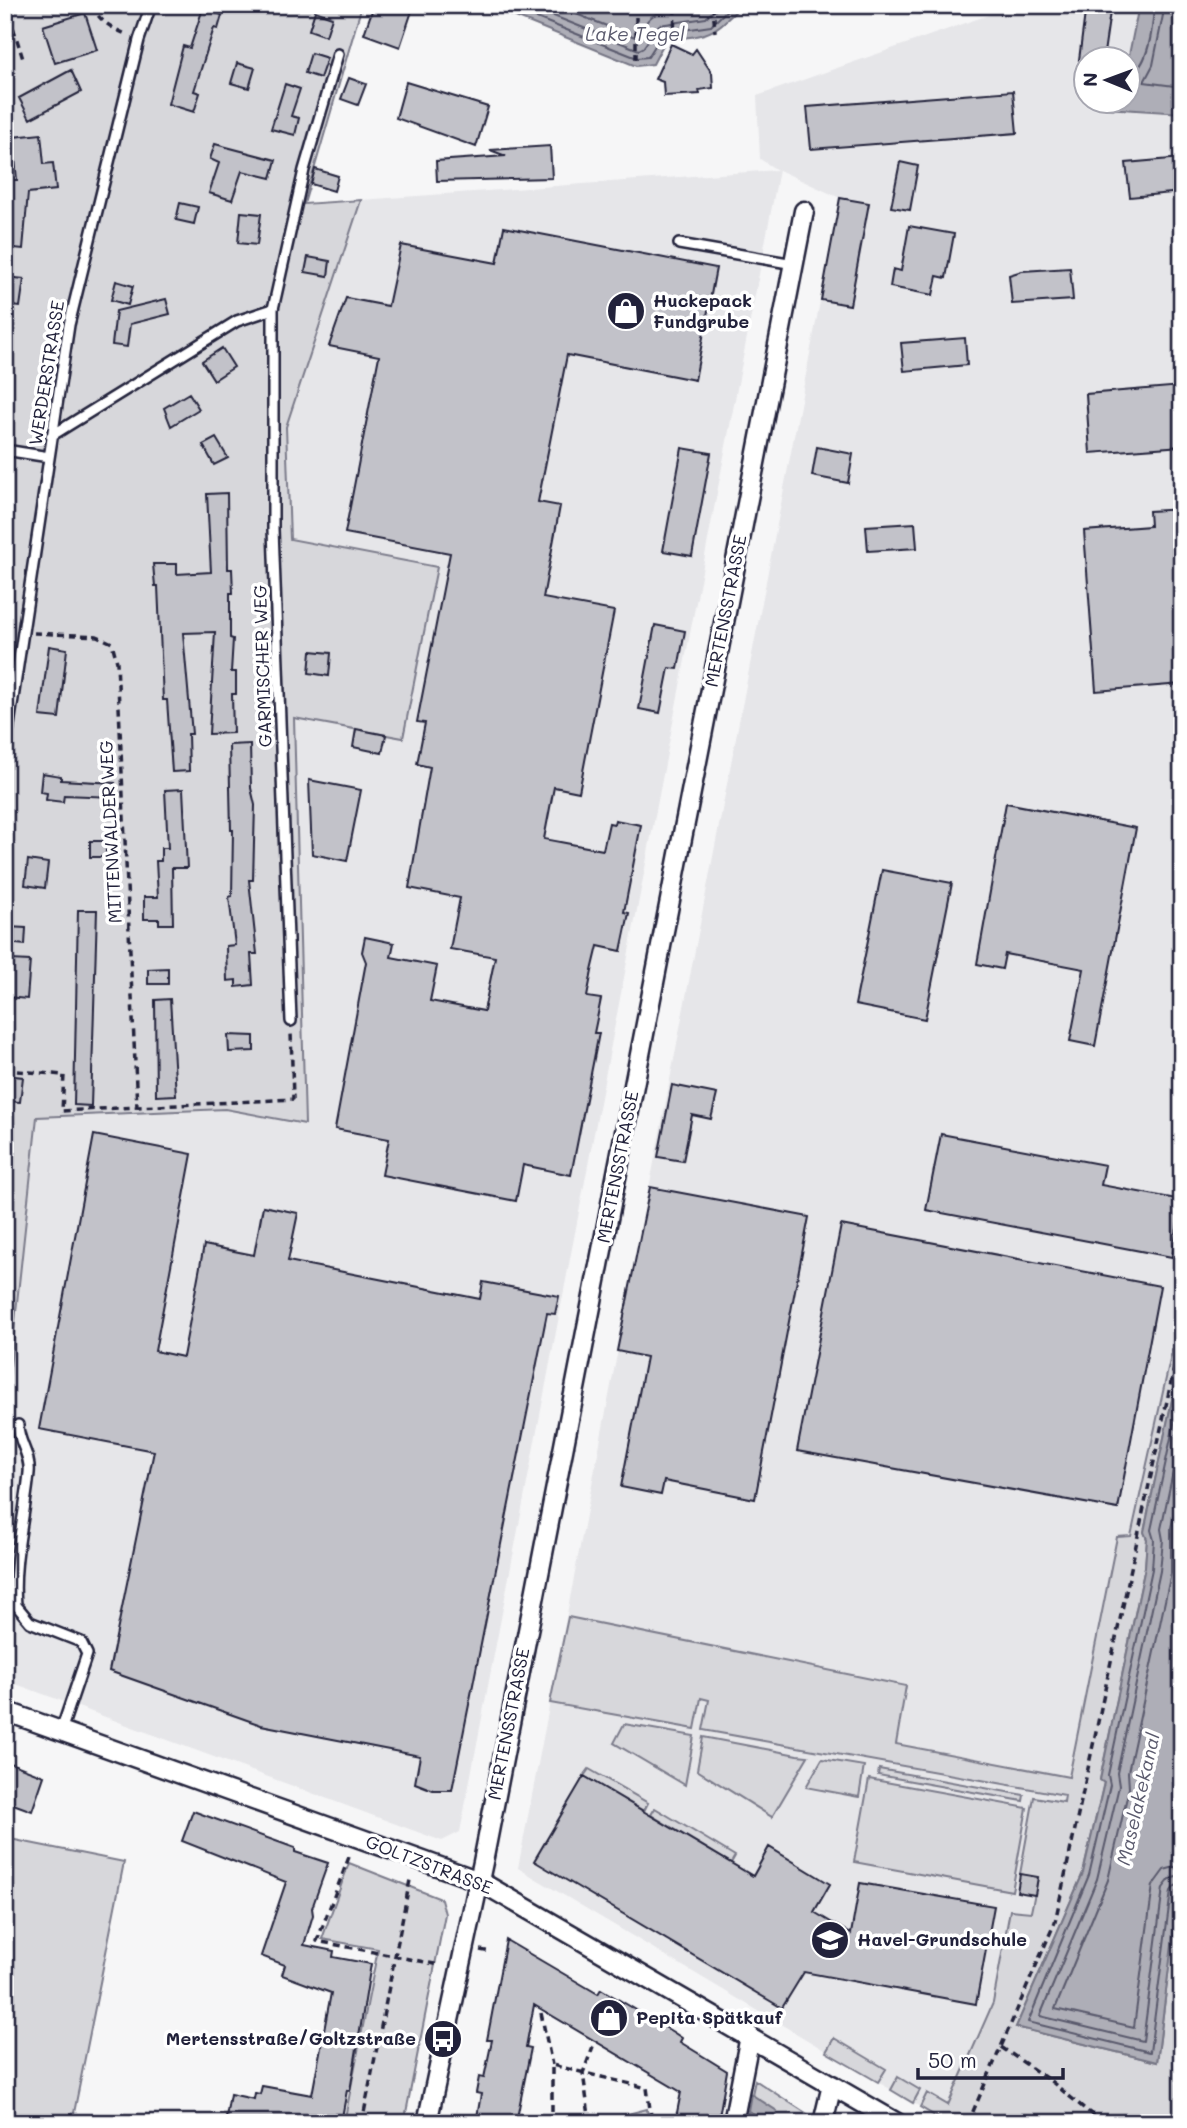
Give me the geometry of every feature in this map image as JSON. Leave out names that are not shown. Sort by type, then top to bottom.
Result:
[{"type":"street","name":"MERTENSSTRASSE","points":[[426,2123],[479,1881],[804,211]]},
{"type":"street","name":"GOLTZSTRASSE","points":[[5,1711],[479,1881],[897,2123]]},
{"type":"street","points":[[733,2123],[750,2036]]},
{"type":"street","points":[[823,2123],[832,2085]]},
{"type":"lane","name":"WERDERSTRASSE","points":[[5,752],[25,633],[51,436],[69,325],[139,40],[151,5]]},
{"type":"lane","name":"GARMISCHER WEG","points":[[291,1021],[274,529],[273,309],[304,170],[338,54]]},
{"type":"lane","points":[[679,244],[794,264]]},
{"type":"lane","points":[[51,436],[227,327],[273,309]]},
{"type":"lane","points":[[5,450],[49,457]]},
{"type":"lane","points":[[18,1425],[18,1436],[30,1469],[21,1521],[16,1605],[30,1622],[80,1642],[87,1654],[61,1731]]},
{"type":"path","points":[[6,5],[24,62]]},
{"type":"path","points":[[93,5],[95,13],[113,29],[139,40]]},
{"type":"path","points":[[636,5],[636,66]]},
{"type":"path","points":[[674,38],[675,5]]},
{"type":"path","points":[[713,5],[715,32]]},
{"type":"path","name":"MITTENWALDER WEG","points":[[25,633],[97,636],[112,643],[117,662],[137,1108]]},
{"type":"path","points":[[64,1068],[62,1111],[293,1099],[291,1021]]},
{"type":"path","points":[[5,1070],[64,1075]]},
{"type":"path","points":[[968,2123],[1055,1922],[1182,1331]]},
{"type":"path","points":[[349,1857],[317,1941],[440,1965]]},
{"type":"path","points":[[362,2123],[410,1880]]},
{"type":"path","points":[[541,2013],[552,2065],[552,2123]]},
{"type":"path","points":[[590,2123],[583,2073],[595,2041]]},
{"type":"path","points":[[1001,2046],[1052,2082],[1102,2123]]},
{"type":"path","points":[[552,2065],[648,2088],[652,2123]]},
{"type":"shaded area","points":[[5,5],[362,5],[304,204],[361,200],[286,427],[290,539],[437,567],[403,738],[294,718],[305,1124],[225,1109],[37,1117],[5,1414]]},
{"type":"shaded area","points":[[1017,5],[1139,5],[1131,46],[1072,46],[1072,116],[1142,116],[1142,110],[1182,113],[1182,1222],[1175,1255],[1182,1257],[1182,1306],[1131,1537],[1117,1538],[1049,1878],[942,2120],[518,1868],[840,198],[779,170],[460,1832],[442,1841],[5,1680],[5,1414],[37,1116],[225,1109],[305,1123],[294,718],[403,738],[437,568],[290,539],[286,427],[361,200],[777,170],[760,159],[757,96]]},
{"type":"shaded area","points":[[1182,1306],[1182,1353],[1144,1532],[1147,1539],[1145,1567],[1100,1779],[1104,1782],[1083,1873],[1016,2027],[1157,2062],[1182,1865],[1177,2123],[947,2123],[920,2107],[927,2093],[948,2105],[993,2003],[1010,1910],[1031,1912],[1038,1878],[1020,1874],[1034,1797],[1064,1802],[1065,1795],[703,1730],[709,1700],[701,1698],[695,1729],[550,1703],[568,1617],[906,1686],[896,1744],[1069,1777],[1117,1537],[1131,1536]]},
{"type":"shaded area","points":[[624,1724],[694,1736],[685,1785],[614,1743]]},
{"type":"shaded area","points":[[703,1737],[808,1756],[772,1817],[697,1770]]},
{"type":"shaded area","points":[[822,1759],[864,1766],[859,1797],[806,1787]]},
{"type":"shaded area","points":[[589,1769],[648,1803],[644,1811],[584,1776]]},
{"type":"shaded area","points":[[879,1769],[1024,1795],[1023,1801],[878,1775]]},
{"type":"shaded area","points":[[869,1779],[1027,1808],[1012,1891],[854,1862]]},
{"type":"shaded area","points":[[655,1808],[735,1856],[731,1863],[651,1815]]},
{"type":"shaded area","points":[[5,1838],[124,1862],[72,2123],[5,2123]]},
{"type":"shaded area","points":[[349,1863],[441,1899],[445,1914],[404,2123],[344,2123],[378,1949],[322,1939]]},
{"type":"shaded area","points":[[1182,1935],[1182,2123],[1177,2123],[1178,2074]]},
{"type":"shaded area","points":[[834,2038],[886,2069],[878,2082],[826,2052]]},
{"type":"shaded area","points":[[898,2077],[920,2090],[913,2103],[891,2090]]},
{"type":"shaded area","points":[[755,2080],[812,2117],[811,2123],[746,2123]]},
{"type":"shaded area","points":[[647,2109],[649,2123],[593,2123]]},
{"type":"water","name":"Lake Tegel","points":[[486,5],[742,5],[716,29],[692,37],[666,39],[653,64],[636,66]]},
{"type":"water","points":[[1139,5],[1182,5],[1182,113],[1142,110],[1142,46],[1131,46]]},
{"type":"water","name":"Maselakekanal","points":[[1182,1353],[1182,1865],[1157,2062],[1016,2027],[1083,1873],[1104,1783],[1100,1780],[1145,1567],[1147,1539],[1144,1532]]},
{"type":"water","points":[[751,2094],[777,2111],[773,2123],[748,2111]]},
{"type":"building","points":[[374,5],[414,5],[400,47],[364,34]]},
{"type":"building","points":[[1086,5],[1111,5],[1105,46],[1081,46]]},
{"type":"building","points":[[203,8],[222,15],[218,29],[214,28],[194,91],[200,93],[194,112],[168,104],[183,46],[190,48]]},
{"type":"building","points":[[315,11],[332,17],[326,36],[309,30]]},
{"type":"building","points":[[85,13],[97,50],[55,63],[43,26]]},
{"type":"building","points":[[671,44],[692,54],[696,49],[712,73],[713,88],[699,90],[700,94],[664,96],[663,82],[655,79]]},
{"type":"building","points":[[311,53],[327,58],[320,78],[305,73]]},
{"type":"building","points":[[237,63],[255,68],[249,88],[231,83]]},
{"type":"building","points":[[71,70],[81,92],[30,119],[19,98]]},
{"type":"building","points":[[349,78],[366,84],[358,105],[341,99]]},
{"type":"building","points":[[406,82],[488,107],[476,147],[396,118]]},
{"type":"building","points":[[285,84],[300,89],[291,116],[299,118],[295,135],[271,129]]},
{"type":"building","points":[[1013,91],[1017,133],[811,149],[807,107]]},
{"type":"building","points":[[41,134],[44,164],[53,163],[56,190],[28,193],[23,249],[5,247],[5,180],[17,180],[13,137]]},
{"type":"building","points":[[215,144],[276,160],[271,178],[242,171],[232,200],[209,193],[219,163],[210,159]]},
{"type":"building","points":[[550,146],[552,178],[437,181],[436,161],[506,156],[490,150]]},
{"type":"building","points":[[1182,158],[1182,192],[1130,197],[1126,163]]},
{"type":"building","points":[[900,162],[918,166],[910,210],[891,207]]},
{"type":"building","points":[[315,169],[338,176],[334,191],[311,184]]},
{"type":"building","points":[[840,198],[869,203],[850,305],[821,300]]},
{"type":"building","points":[[180,203],[198,207],[194,224],[176,220]]},
{"type":"building","points":[[241,212],[261,214],[257,245],[238,243]]},
{"type":"building","points":[[909,226],[954,234],[946,278],[937,276],[933,295],[890,287],[893,269],[901,271]]},
{"type":"building","points":[[504,227],[716,268],[695,380],[567,355],[538,502],[560,506],[543,598],[614,611],[579,792],[554,787],[544,839],[603,850],[609,823],[614,824],[615,820],[641,825],[624,912],[629,913],[621,951],[598,946],[592,971],[587,997],[601,999],[594,1033],[599,1033],[571,1175],[523,1165],[516,1201],[382,1175],[389,1139],[335,1129],[366,962],[362,952],[365,937],[394,943],[391,957],[437,966],[430,1001],[484,1011],[495,957],[450,949],[460,898],[409,888],[430,767],[417,764],[425,723],[417,722],[450,553],[345,533],[379,356],[329,346],[346,298],[388,306],[401,245],[497,263]]},
{"type":"building","points":[[308,257],[330,261],[328,276],[305,272]]},
{"type":"building","points":[[1070,268],[1073,300],[1012,304],[1009,275],[1022,271]]},
{"type":"building","points":[[5,277],[24,279],[20,307],[5,305]]},
{"type":"building","points":[[116,281],[133,286],[128,305],[111,300]]},
{"type":"building","points":[[166,299],[170,314],[130,324],[127,347],[112,345],[116,311]]},
{"type":"building","points":[[965,338],[967,365],[904,371],[901,343]]},
{"type":"building","points":[[222,348],[234,367],[214,380],[202,361]]},
{"type":"building","points":[[1182,386],[1182,446],[1090,453],[1086,394]]},
{"type":"building","points":[[189,393],[199,409],[171,426],[164,408]]},
{"type":"building","points":[[216,438],[228,458],[214,465],[203,445]]},
{"type":"building","points":[[817,447],[853,454],[848,483],[812,476]]},
{"type":"building","points":[[682,448],[711,453],[692,556],[663,551]]},
{"type":"building","points":[[227,493],[228,569],[232,569],[233,593],[230,593],[230,638],[233,639],[231,672],[236,672],[236,694],[232,694],[233,733],[209,734],[215,632],[183,633],[192,734],[188,734],[189,771],[172,772],[167,700],[163,700],[158,586],[155,586],[153,564],[177,564],[177,574],[211,572],[207,494]]},
{"type":"building","points":[[1182,509],[1182,684],[1096,691],[1084,531],[1150,526],[1149,511]]},
{"type":"building","points":[[915,523],[917,548],[868,551],[866,526]]},
{"type":"building","points":[[655,625],[685,631],[678,669],[669,668],[660,713],[639,709]]},
{"type":"building","points":[[49,646],[67,649],[59,718],[40,716]]},
{"type":"building","points":[[311,651],[331,653],[329,676],[309,673]]},
{"type":"building","points":[[356,729],[386,735],[382,753],[353,747]]},
{"type":"building","points":[[250,744],[251,788],[255,805],[253,880],[249,880],[257,954],[251,954],[253,985],[236,987],[236,980],[227,981],[226,946],[235,945],[229,897],[232,896],[233,830],[229,745]]},
{"type":"building","points":[[42,773],[61,776],[61,780],[115,783],[114,797],[64,795],[63,802],[46,800],[47,793],[40,792]]},
{"type":"building","points":[[309,780],[361,790],[347,861],[312,854]]},
{"type":"building","points":[[183,789],[187,868],[172,868],[173,924],[159,924],[159,919],[144,919],[144,897],[158,897],[156,861],[161,861],[161,848],[168,848],[165,790]]},
{"type":"building","points":[[1006,803],[1136,828],[1095,1046],[1070,1041],[1084,969],[1005,954],[1002,969],[977,964]]},
{"type":"building","points":[[90,841],[106,841],[106,857],[90,857]]},
{"type":"building","points":[[28,860],[48,863],[45,888],[25,885]]},
{"type":"building","points":[[882,870],[952,883],[925,1019],[855,1005]]},
{"type":"building","points":[[78,910],[97,910],[91,1106],[74,1105]]},
{"type":"building","points":[[8,927],[26,928],[25,945],[7,943]]},
{"type":"building","points":[[11,960],[30,961],[27,999],[7,997]]},
{"type":"building","points":[[168,968],[168,984],[148,984],[148,969]]},
{"type":"building","points":[[170,999],[176,1095],[156,1096],[155,1000]]},
{"type":"building","points":[[228,1035],[254,1036],[254,1051],[229,1052]]},
{"type":"building","points":[[5,1075],[23,1077],[20,1102],[5,1101]]},
{"type":"building","points":[[672,1085],[717,1094],[711,1119],[692,1115],[683,1161],[658,1157]]},
{"type":"building","points":[[941,1134],[1105,1165],[1101,1185],[1182,1200],[1172,1257],[926,1210]]},
{"type":"building","points":[[94,1135],[192,1154],[155,1351],[183,1357],[204,1245],[254,1255],[263,1206],[298,1213],[288,1261],[480,1299],[483,1282],[559,1296],[555,1314],[547,1313],[452,1790],[433,1790],[415,1783],[420,1756],[261,1725],[109,1671],[154,1451],[39,1429]]},
{"type":"building","points":[[650,1187],[809,1217],[755,1499],[664,1481],[661,1495],[621,1487],[646,1357],[617,1351]]},
{"type":"building","points":[[841,1225],[1160,1286],[1118,1509],[797,1451]]},
{"type":"building","points":[[5,1761],[44,1776],[32,1811],[5,1801]]},
{"type":"building","points":[[584,1776],[753,1876],[769,1847],[830,1884],[814,1912],[851,1934],[860,1883],[994,1906],[976,2004],[804,1972],[782,2008],[534,1861]]},
{"type":"building","points":[[193,1811],[295,1848],[295,1852],[328,1863],[312,1908],[313,1915],[304,1945],[334,1951],[333,1957],[371,1964],[350,2091],[347,2090],[341,2123],[277,2123],[260,2119],[259,2123],[225,2123],[230,2094],[254,2099],[255,2093],[260,2094],[262,2086],[312,2095],[331,1993],[282,1975],[285,1965],[261,1956],[286,1882],[182,1841]]},
{"type":"building","points":[[1020,1874],[1038,1877],[1035,1895],[1017,1892]]},
{"type":"building","points":[[506,1940],[598,1994],[601,1989],[673,2032],[682,2038],[680,2042],[727,2071],[718,2123],[675,2123],[681,2092],[534,2005],[526,2047],[531,2048],[516,2123],[476,2123],[481,2094],[476,2093],[479,2077],[484,2078],[492,2040],[487,2040]]},
{"type":"place","name":"Huckepack Fundgrube","points":[[626,311]]},
{"type":"place","name":"Havel-Grundschule","points":[[830,1940]]},
{"type":"place","name":"Pepita Spätkauf","points":[[609,2018]]},
{"type":"place","name":"Mertensstraße/Goltzstraße","points":[[443,2039]]}]
